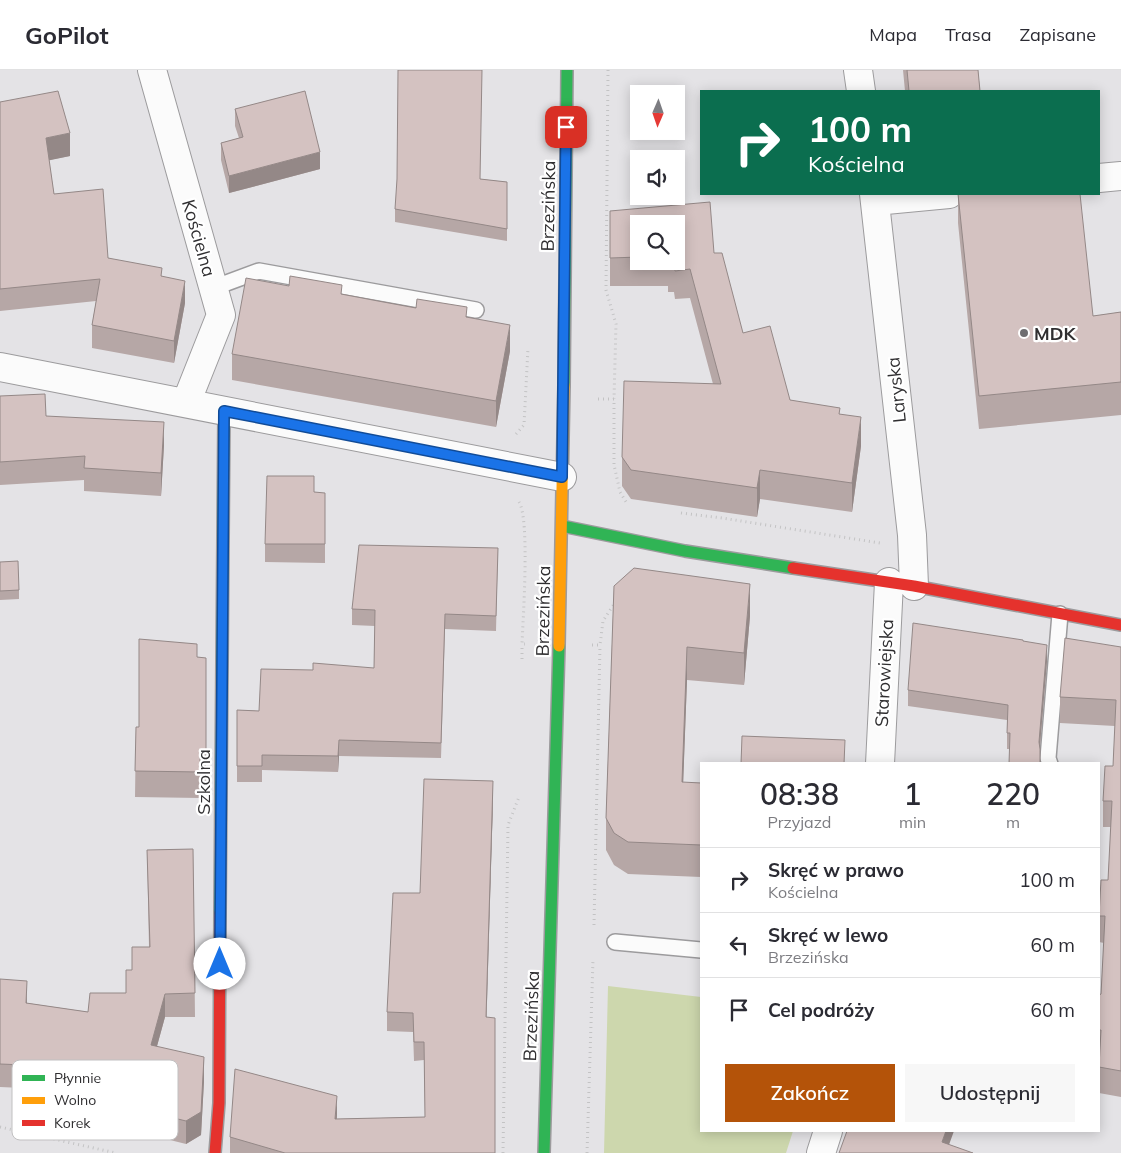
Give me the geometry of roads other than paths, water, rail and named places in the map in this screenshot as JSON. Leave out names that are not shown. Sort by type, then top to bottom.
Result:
[{"type":"street","name":"Kościelna","points":[[152,70],[221,315],[186,403]]},
{"type":"street","name":"Brzezińska","points":[[544,1153],[562,526],[567,70]]},
{"type":"street","points":[[858,70],[861,90]]},
{"type":"street","points":[[1100,178],[1121,176]]},
{"type":"street","points":[[874,198],[930,195]]},
{"type":"street","name":"Laryska","points":[[874,198],[912,535],[902,584]]},
{"type":"street","points":[[0,367],[562,477]]},
{"type":"street","name":"Szkolna","points":[[215,1153],[219,1103],[224,411]]},
{"type":"street","points":[[562,526],[686,551],[902,584],[1121,625]]},
{"type":"street","name":"Starowiejska","points":[[880,762],[902,584]]},
{"type":"street","points":[[821,1153],[828,1132]]},
{"type":"lane","points":[[213,288],[259,271],[476,310]]},
{"type":"lane","points":[[1049,762],[1048,758],[1060,614]]},
{"type":"lane","points":[[615,942],[700,950]]},
{"type":"place","name":"MDK","points":[[1024,333]]}]
